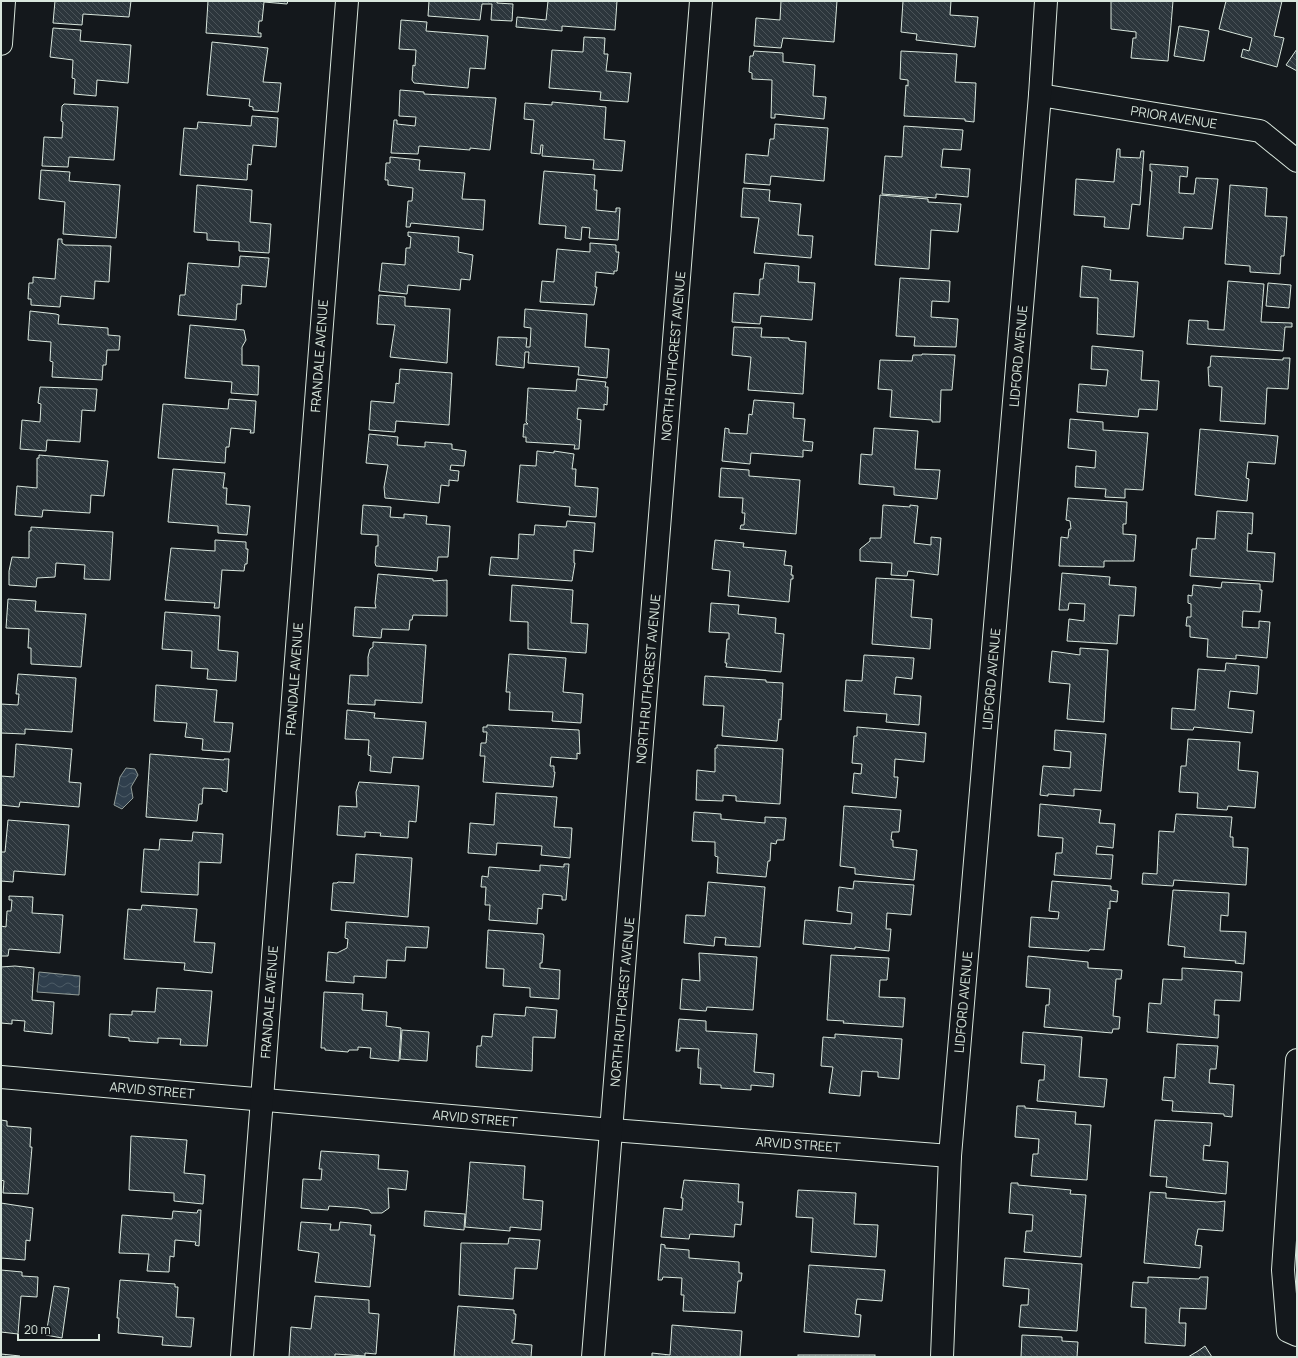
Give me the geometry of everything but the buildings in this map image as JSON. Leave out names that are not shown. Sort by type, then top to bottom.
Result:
[{"type":"street","points":[[1,44],[4,1]]},
{"type":"street","name":"FRANDALE AVENUE","points":[[242,1357],[347,1]]},
{"type":"street","name":"NORTH RUTHCREST AVENUE","points":[[593,1357],[702,1]]},
{"type":"street","name":"LIDFORD AVENUE","points":[[942,1357],[950,1156],[1040,95],[1046,1]]},
{"type":"street","name":"PRIOR AVENUE","points":[[1040,95],[1260,131],[1297,161]]},
{"type":"street","points":[[1292,1333],[1283,1270],[1297,1060]]},
{"type":"street","name":"ARVID STREET","points":[[1,1077],[612,1130],[950,1156]]},
{"type":"water","points":[[126,768],[135,769],[138,775],[131,787],[133,798],[122,809],[114,805],[120,777]]},
{"type":"water","points":[[39,972],[80,976],[79,995],[37,992]]}]
